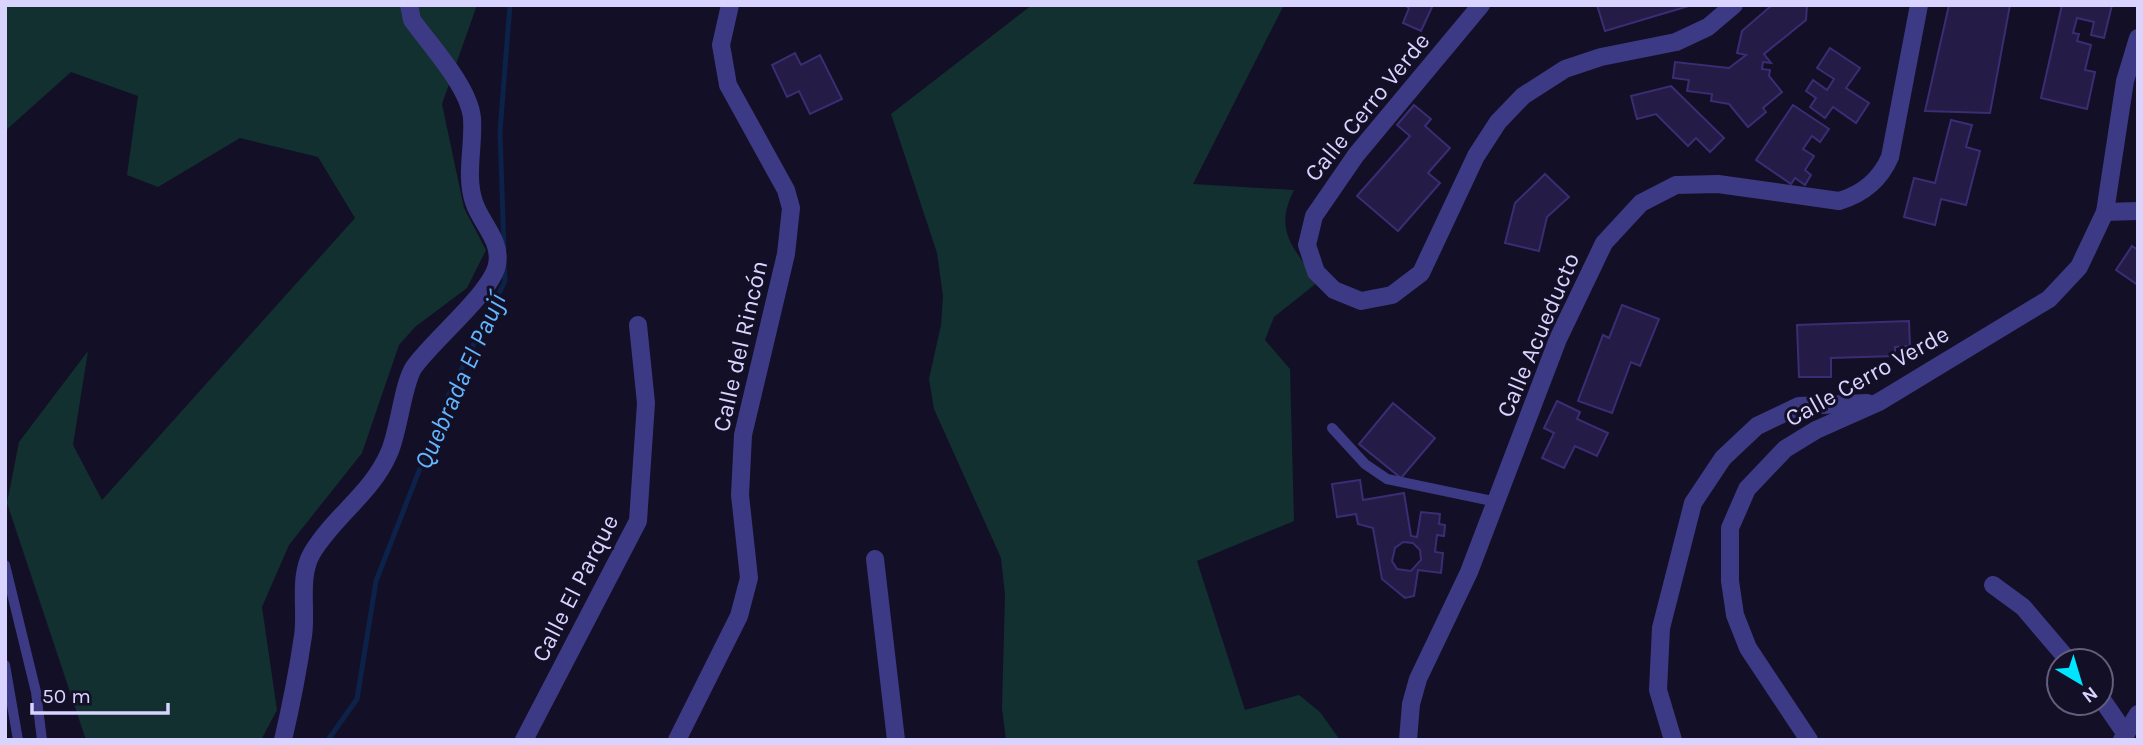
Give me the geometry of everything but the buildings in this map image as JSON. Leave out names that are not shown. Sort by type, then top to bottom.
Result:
[{"type":"street","points":[[283,740],[304,634],[304,586],[311,554],[375,480],[390,452],[412,370],[487,285],[497,267],[498,252],[494,237],[474,204],[470,184],[472,117],[467,97],[412,20],[409,5]]},
{"type":"street","name":"Calle del Rincón","points":[[677,740],[739,617],[749,578],[740,495],[743,435],[772,324],[786,254],[791,208],[786,190],[728,85],[721,45],[730,5]]},
{"type":"street","name":"Calle Cerro Verde","points":[[1481,5],[1332,185],[1314,216],[1307,245],[1316,272],[1334,290],[1361,301],[1382,297],[1392,295],[1421,273],[1476,156],[1498,122],[1523,96],[1565,69],[1601,57],[1676,42],[1708,27],[1734,5]]},
{"type":"street","name":"Calle Acueducto","points":[[1408,740],[1411,704],[1418,679],[1469,572],[1558,339],[1604,243],[1641,203],[1676,185],[1718,184],[1839,201],[1856,196],[1870,186],[1884,171],[1891,157],[1919,5]]},
{"type":"street","name":"Calle Cerro Verde","points":[[1809,740],[1748,648],[1735,615],[1730,581],[1730,528],[1747,489],[1785,449],[1816,430],[1879,402],[2049,299],[2079,267],[2105,212],[2125,81],[2138,38]]},
{"type":"street","points":[[2105,212],[2138,211]]},
{"type":"street","name":"Calle El Parque","points":[[524,740],[638,521],[646,403],[638,325]]},
{"type":"street","points":[[1673,740],[1658,690],[1661,628],[1693,503],[1723,458],[1757,426],[1800,406],[1879,402]]},
{"type":"street","points":[[875,559],[896,740]]},
{"type":"street","points":[[1993,585],[2023,607],[2057,647]]},
{"type":"street","points":[[2112,717],[2123,737],[2138,714]]},
{"type":"lane","points":[[1332,428],[1364,464],[1387,479],[1497,502]]},
{"type":"lane","points":[[5,565],[36,692],[42,740]]},
{"type":"lane","points":[[5,665],[18,740]]},
{"type":"green space","points":[[5,5],[477,5],[442,104],[464,208],[486,250],[467,288],[415,327],[399,345],[362,453],[289,545],[262,607],[277,710],[261,740],[86,740],[7,503],[19,442],[88,351],[73,445],[102,500],[355,218],[318,157],[240,138],[158,187],[127,175],[138,96],[71,72],[5,131]]},
{"type":"green space","points":[[1032,5],[1284,5],[1193,184],[1294,190],[1288,205],[1286,229],[1294,249],[1318,282],[1274,317],[1265,340],[1290,369],[1294,521],[1197,561],[1245,710],[1299,695],[1320,712],[1340,740],[1006,740],[1002,708],[1005,595],[1001,558],[934,409],[929,379],[941,325],[943,296],[937,253],[891,114]]},
{"type":"waterway","name":"Quebrada El Paují","points":[[504,250],[500,131],[510,5]]},
{"type":"waterway","name":"Quebrada El Paují","points":[[328,740],[357,699],[376,581],[449,394],[505,281],[504,263]]}]
